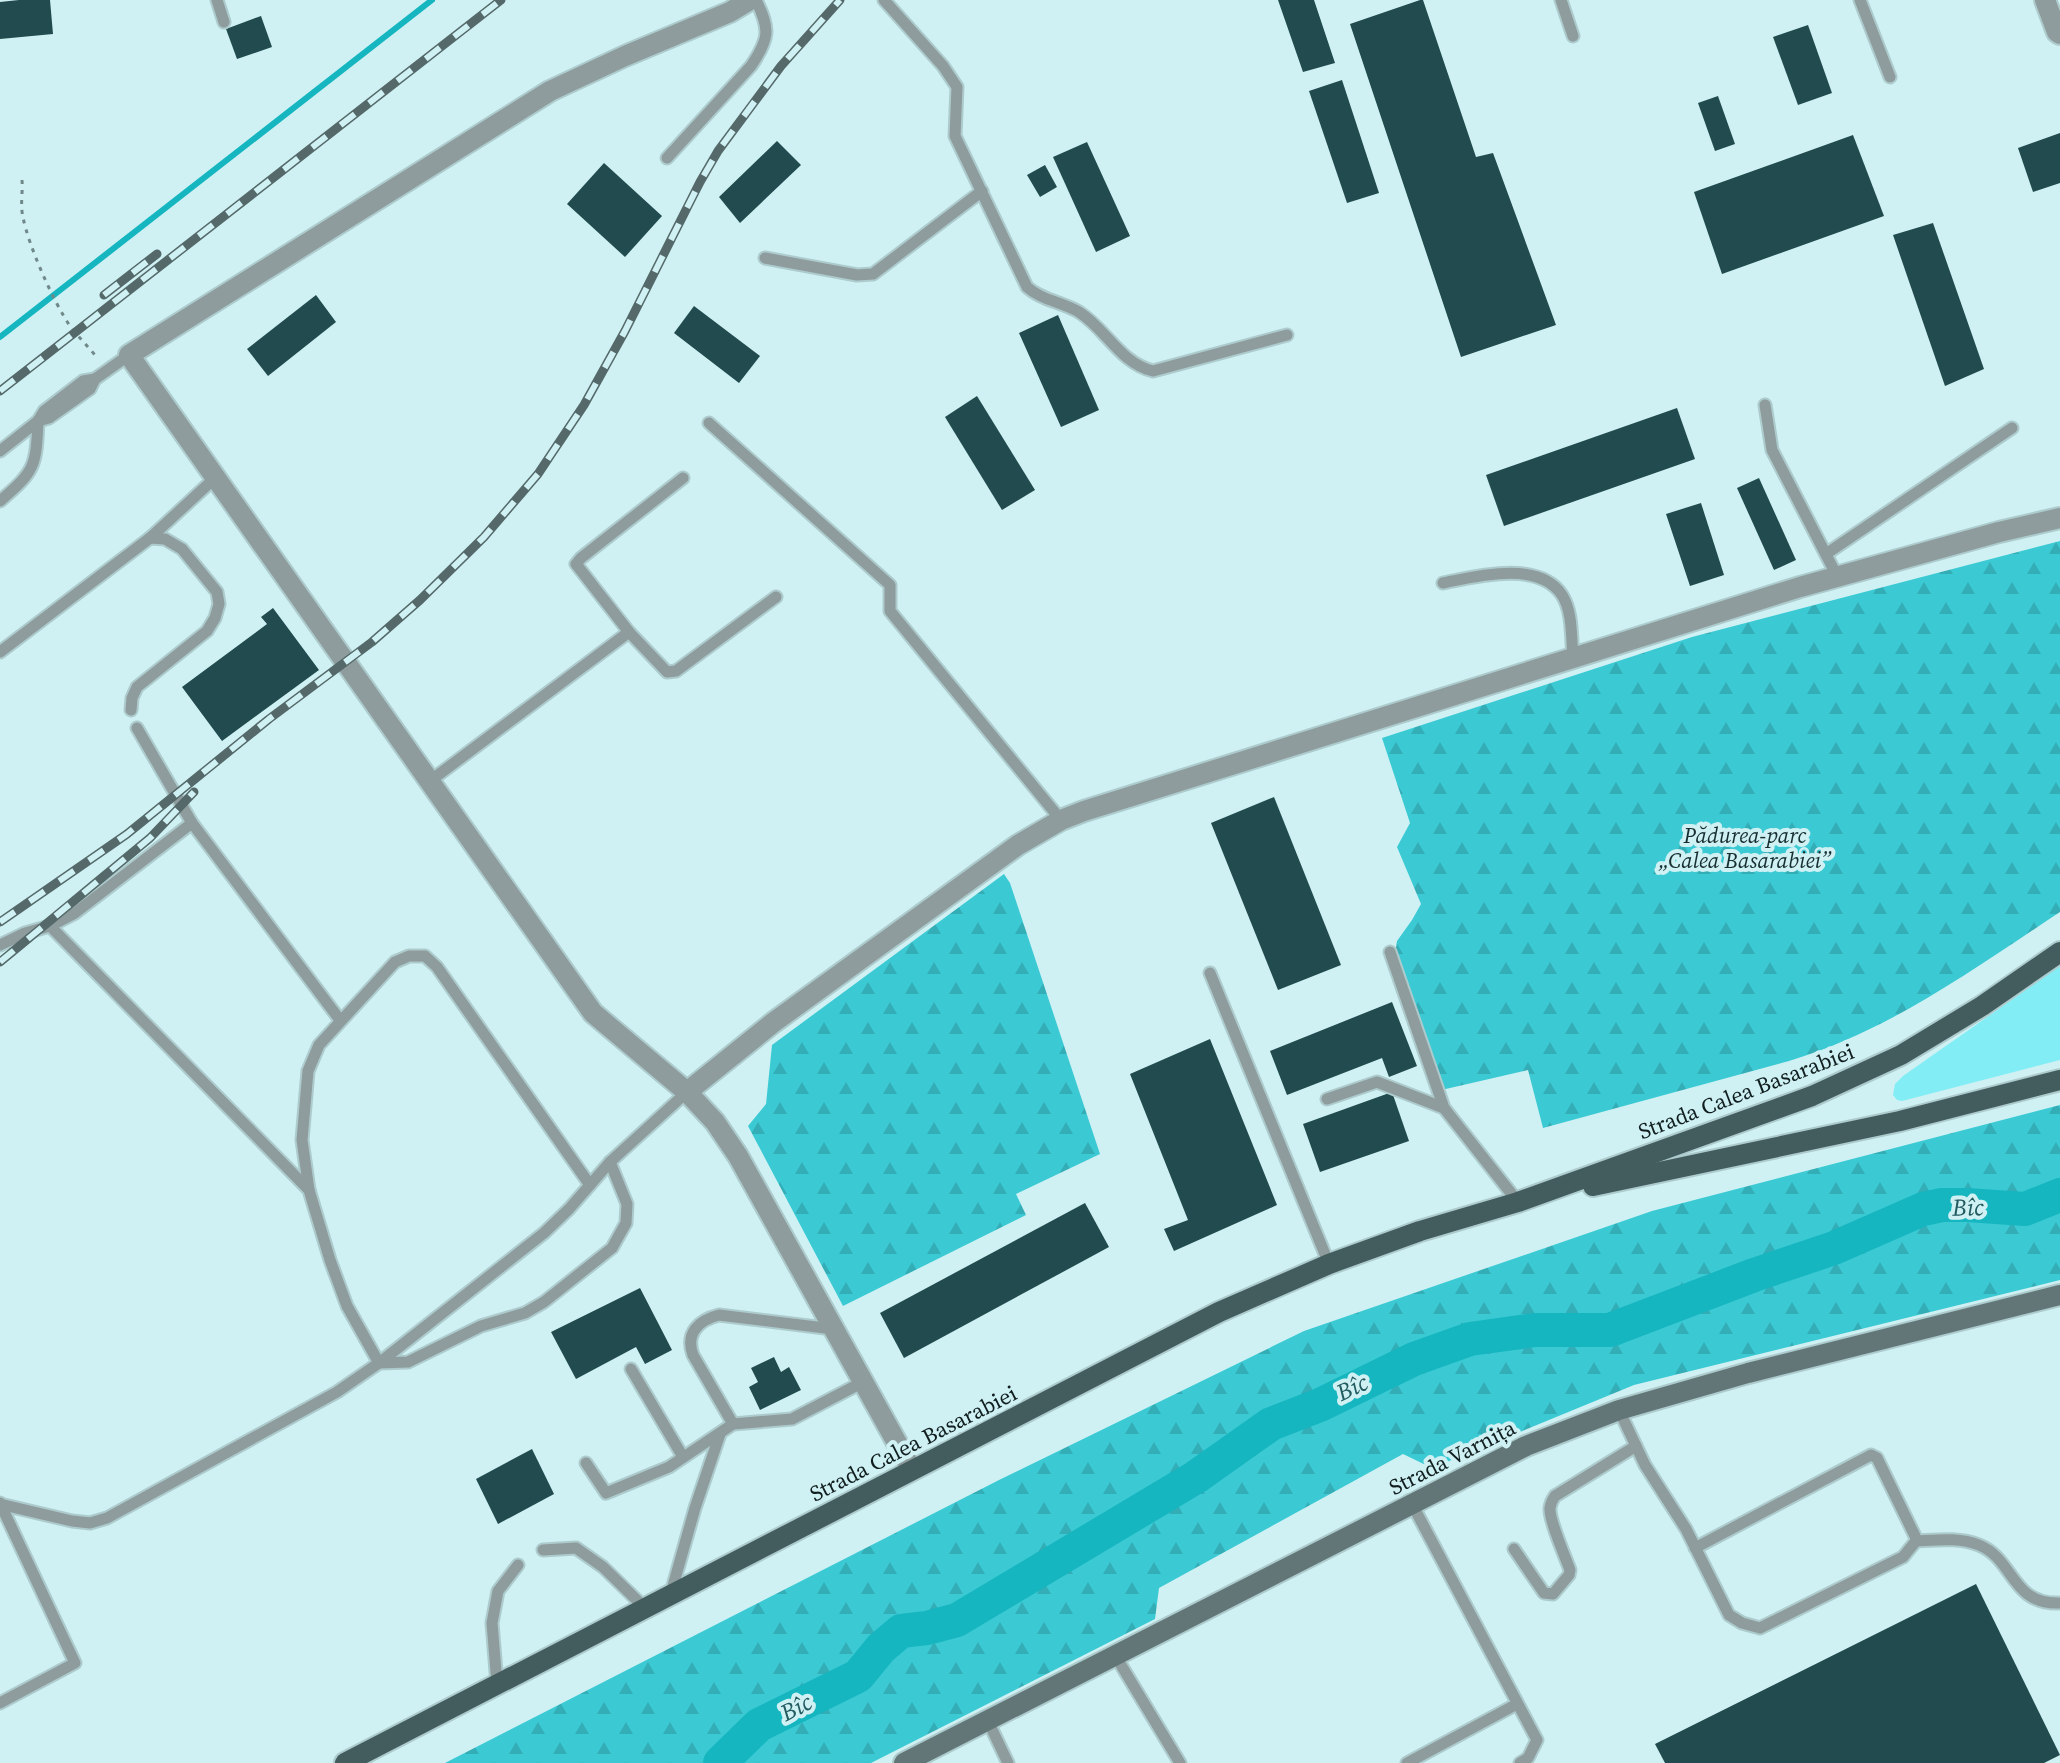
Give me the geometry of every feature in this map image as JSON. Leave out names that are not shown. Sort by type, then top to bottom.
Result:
[{"type":"main road","name":"Strada Calea Basarabiei","points":[[345,1763],[1219,1312],[1329,1264],[1420,1231],[1518,1202],[1812,1096],[1901,1055],[1982,1006],[2060,952]]},
{"type":"main road","name":"Strada Calea Basarabiei","points":[[1518,1202],[1900,1121],[2060,1080]]},
{"type":"street","points":[[753,0],[550,91],[129,355],[593,1013],[687,1092],[715,1122],[738,1156],[912,1470]]},
{"type":"street","points":[[2045,0],[2060,34]]},
{"type":"street","points":[[687,1092],[799,1004],[1018,845],[1061,820],[1837,576],[2060,518]]},
{"type":"street","name":"Strada Varnița","points":[[904,1763],[1526,1446],[1619,1410],[1748,1373],[2060,1295]]},
{"type":"lane","points":[[217,0],[224,22]]},
{"type":"lane","points":[[667,158],[751,66],[760,52],[767,38],[766,21],[753,0]]},
{"type":"lane","points":[[884,0],[943,66],[957,87],[955,136],[1027,287],[1034,294],[1082,315],[1135,364],[1153,371],[1287,335]]},
{"type":"lane","points":[[1561,0],[1573,36]]},
{"type":"lane","points":[[1860,0],[1890,77]]},
{"type":"lane","points":[[765,258],[857,275],[873,274],[982,191]]},
{"type":"lane","points":[[0,451],[83,381],[95,379],[129,355]]},
{"type":"lane","points":[[1765,405],[1772,450],[1837,576]]},
{"type":"lane","points":[[0,501],[24,481],[31,469],[38,421]]},
{"type":"lane","points":[[709,423],[890,585],[890,611],[1061,820]]},
{"type":"lane","points":[[1826,554],[2012,428]]},
{"type":"lane","points":[[0,652],[150,538],[216,477]]},
{"type":"lane","points":[[683,478],[576,564],[629,632],[667,672],[676,671],[776,597]]},
{"type":"lane","points":[[131,710],[137,687],[207,631],[219,604],[217,592],[182,549],[165,539],[150,538]]},
{"type":"lane","points":[[1443,583],[1484,574],[1521,574],[1547,580],[1562,595],[1568,610],[1573,657]]},
{"type":"lane","points":[[430,781],[629,632]]},
{"type":"lane","points":[[137,728],[192,823],[340,1020]]},
{"type":"lane","points":[[0,945],[75,913],[192,823]]},
{"type":"lane","points":[[50,926],[309,1190]]},
{"type":"lane","points":[[1390,952],[1444,1108],[1518,1202]]},
{"type":"lane","points":[[379,1363],[347,1306],[330,1260],[309,1190],[302,1140],[308,1071],[319,1045],[395,962],[409,956],[425,956],[437,967],[590,1185]]},
{"type":"lane","points":[[1210,973],[1329,1264]]},
{"type":"lane","points":[[1327,1099],[1377,1082],[1444,1108]]},
{"type":"lane","points":[[0,1503],[72,1521],[90,1523],[107,1518],[337,1392],[379,1363],[544,1233],[610,1162],[687,1092]]},
{"type":"lane","points":[[379,1363],[408,1362],[481,1326],[525,1313],[544,1302],[612,1248],[626,1223],[627,1204],[610,1162]]},
{"type":"lane","points":[[733,1424],[689,1344],[691,1334],[700,1324],[719,1315],[833,1329]]},
{"type":"lane","points":[[631,1369],[683,1457]]},
{"type":"lane","points":[[586,1463],[606,1493],[669,1467],[733,1424],[792,1419],[863,1382]]},
{"type":"lane","points":[[1619,1410],[1645,1465],[1686,1529],[1729,1615],[1742,1623],[1760,1628],[1903,1557],[1916,1541],[1967,1541],[1981,1546],[1993,1553],[2027,1595],[2047,1603],[2058,1603]]},
{"type":"lane","points":[[670,1595],[720,1433]]},
{"type":"lane","points":[[1514,1549],[1544,1593],[1553,1594],[1570,1570],[1551,1517],[1552,1500],[1636,1446]]},
{"type":"lane","points":[[1695,1548],[1871,1455],[1877,1458],[1916,1541]]},
{"type":"lane","points":[[0,1503],[75,1663],[0,1703]]},
{"type":"lane","points":[[1412,1504],[1537,1740],[1528,1758],[1520,1763]]},
{"type":"lane","points":[[543,1550],[576,1548],[603,1567],[645,1608]]},
{"type":"lane","points":[[497,1684],[492,1623],[498,1591],[518,1565]]},
{"type":"lane","points":[[1115,1655],[1180,1763]]},
{"type":"lane","points":[[1407,1763],[1517,1704]]},
{"type":"lane","points":[[988,1721],[1008,1763]]},
{"type":"path","points":[[22,180],[24,224],[33,249],[68,323],[83,344],[89,347]]},
{"type":"shaded area","points":[[2060,966],[2060,1060],[1902,1101],[1893,1095],[1895,1084],[1903,1076]]},
{"type":"green space","name":"Pădurea-parc „Calea Basarabiei”","points":[[2060,541],[2060,912],[1896,1016],[1789,1061],[1543,1128],[1528,1070],[1437,1091],[1394,962],[1397,941],[1421,904],[1397,847],[1410,823],[1382,738],[1692,637]]},
{"type":"green space","points":[[1004,874],[1010,883],[1100,1154],[1016,1194],[1026,1215],[843,1306],[748,1126],[766,1104],[772,1045]]},
{"type":"green space","points":[[2060,1105],[2060,1280],[1634,1385],[1432,1468],[1403,1454],[1159,1588],[1155,1619],[871,1763],[445,1763],[999,1480],[1304,1331],[1652,1211]]},
{"type":"building","points":[[50,0],[53,34],[0,39],[0,2]]},
{"type":"building","points":[[1278,0],[1314,0],[1335,63],[1303,72]]},
{"type":"building","points":[[1423,0],[1476,157],[1493,153],[1556,325],[1461,357],[1350,24]]},
{"type":"building","points":[[261,16],[272,47],[237,59],[226,29]]},
{"type":"building","points":[[1808,25],[1832,93],[1798,105],[1773,37]]},
{"type":"building","points":[[1342,80],[1379,193],[1347,203],[1309,91]]},
{"type":"building","points":[[1718,96],[1735,144],[1715,151],[1698,103]]},
{"type":"building","points":[[2060,133],[2060,183],[2033,192],[2018,148]]},
{"type":"building","points":[[1853,135],[1884,216],[1722,274],[1694,192]]},
{"type":"building","points":[[777,141],[801,165],[740,223],[719,197]]},
{"type":"building","points":[[1087,142],[1130,236],[1096,252],[1053,157]]},
{"type":"building","points":[[604,163],[662,216],[625,257],[567,204]]},
{"type":"building","points":[[1045,165],[1057,187],[1040,197],[1027,175]]},
{"type":"building","points":[[1933,223],[1984,369],[1945,386],[1893,235]]},
{"type":"building","points":[[316,295],[336,322],[268,376],[247,349]]},
{"type":"building","points":[[694,306],[760,356],[739,383],[674,333]]},
{"type":"building","points":[[1058,315],[1099,410],[1061,427],[1019,333]]},
{"type":"building","points":[[977,396],[1035,490],[1002,510],[945,417]]},
{"type":"building","points":[[1677,408],[1695,459],[1504,526],[1486,475]]},
{"type":"building","points":[[1759,478],[1796,560],[1774,570],[1737,488]]},
{"type":"building","points":[[1701,503],[1724,575],[1690,586],[1666,514]]},
{"type":"building","points":[[273,608],[319,670],[222,741],[182,687],[267,624],[261,617]]},
{"type":"building","points":[[1274,797],[1341,965],[1278,990],[1211,823]]},
{"type":"building","points":[[1392,1002],[1417,1066],[1389,1077],[1382,1058],[1287,1095],[1270,1051]]},
{"type":"building","points":[[1210,1039],[1277,1205],[1174,1251],[1164,1229],[1188,1220],[1130,1074]]},
{"type":"building","points":[[1392,1092],[1409,1141],[1320,1172],[1303,1124]]},
{"type":"building","points":[[1085,1203],[1109,1247],[904,1358],[880,1313]]},
{"type":"building","points":[[640,1288],[672,1350],[645,1364],[636,1347],[576,1379],[551,1332]]},
{"type":"building","points":[[774,1357],[781,1372],[789,1367],[801,1390],[760,1410],[749,1387],[758,1382],[751,1368]]},
{"type":"building","points":[[532,1449],[554,1494],[498,1524],[476,1479]]},
{"type":"building","points":[[1976,1584],[2060,1755],[2044,1763],[1665,1763],[1655,1744]]},
{"type":"waterway","points":[[0,337],[432,0]]},
{"type":"waterway","name":"Bîc","points":[[720,1763],[759,1725],[858,1676],[881,1648],[901,1631],[957,1620],[1196,1477],[1271,1424],[1320,1405],[1414,1359],[1470,1339],[1535,1330],[1610,1330],[1834,1248],[1923,1209],[1942,1205],[2025,1209],[2060,1195]]},
{"type":"railway","points":[[0,391],[501,0]]},
{"type":"railway","points":[[0,922],[127,834],[269,719],[372,642],[484,537],[538,474],[584,405],[718,151],[781,66],[840,0]]},
{"type":"railway","points":[[104,295],[157,254]]},
{"type":"railway","points":[[0,962],[150,838],[194,792]]}]
